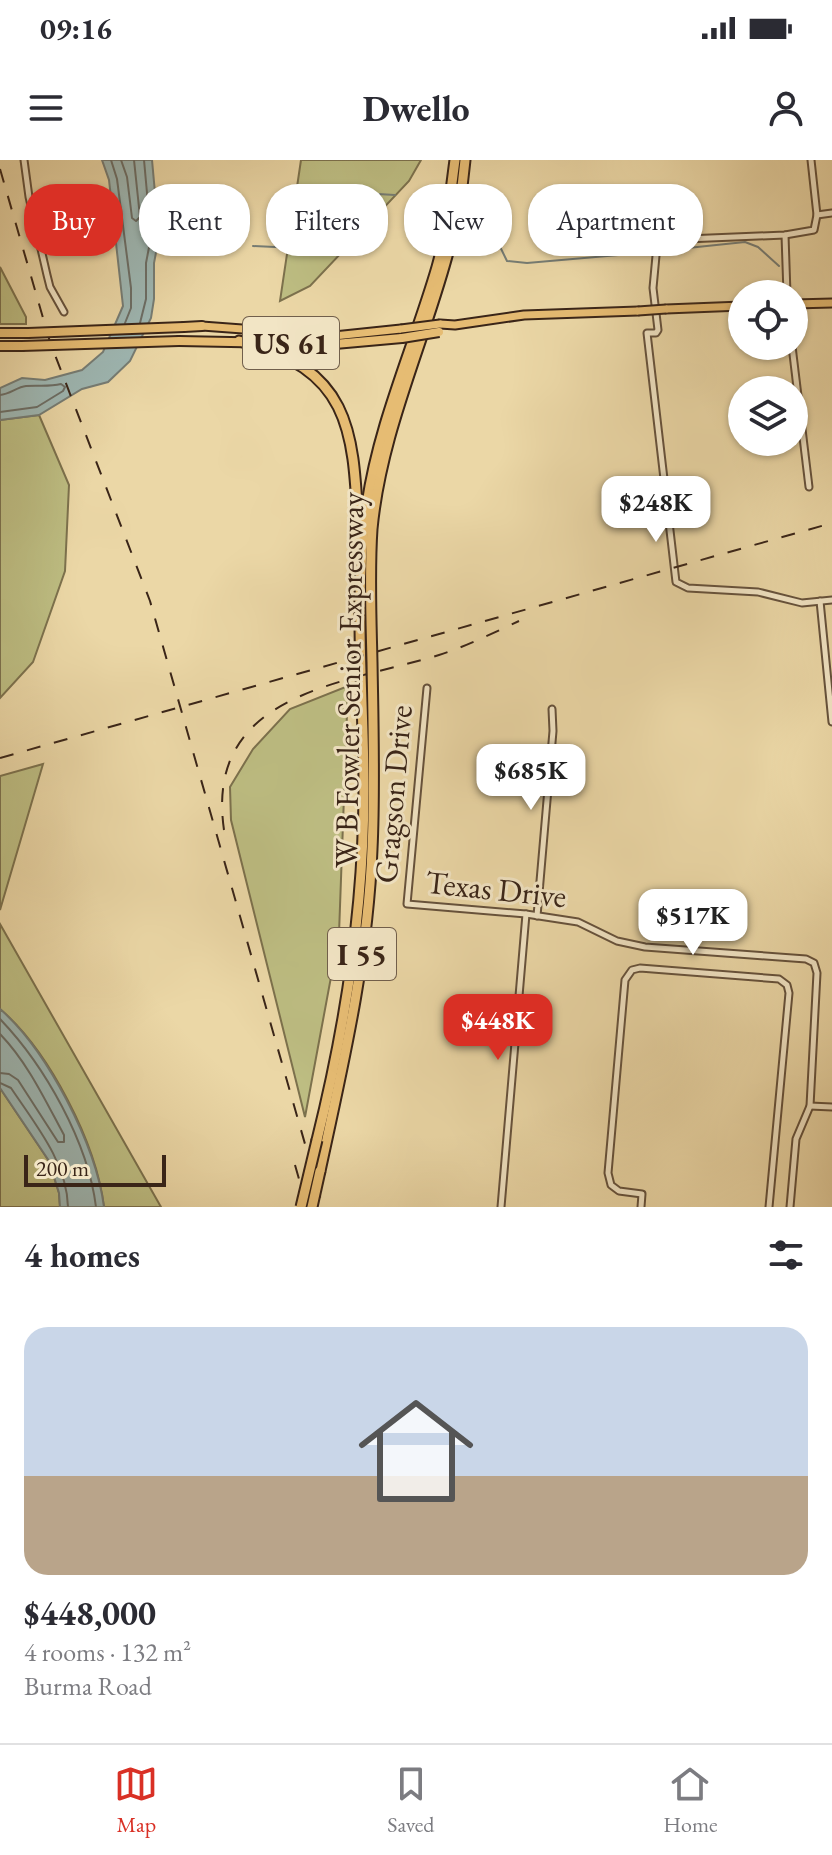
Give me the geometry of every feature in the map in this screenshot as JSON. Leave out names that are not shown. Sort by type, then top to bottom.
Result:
[{"type":"highway","name":"W B Fowler Senior Expressway","points":[[301,1207],[347,998],[361,884],[364,798],[361,572],[367,504],[380,441],[437,265],[448,216],[455,160]]},
{"type":"highway","name":"W B Fowler Senior Expressway","points":[[312,1207],[350,1035],[367,920],[374,767],[372,543],[378,490],[391,434],[447,261],[461,202],[465,160]]},
{"type":"highway","name":"US 61","points":[[0,333],[202,326]]},
{"type":"highway","name":"US 61","points":[[0,346],[179,341],[335,344],[440,328]]},
{"type":"highway","points":[[239,341],[262,346],[301,364],[337,401],[349,432],[355,460],[361,572]]},
{"type":"main road","points":[[808,304],[832,303]]},
{"type":"main road","name":"US 61","points":[[440,328],[524,315],[728,307]]},
{"type":"main road","name":"US 61","points":[[202,326],[334,336],[402,334]]},
{"type":"street","points":[[24,160],[29,197],[50,287],[64,312]]},
{"type":"street","points":[[811,160],[817,215],[814,230],[785,235],[662,240],[656,247],[653,288],[658,330],[647,333],[676,582],[696,589],[758,592],[802,603],[832,600]]},
{"type":"street","points":[[817,215],[832,213]]},
{"type":"street","points":[[785,235],[787,280]]},
{"type":"street","points":[[794,360],[809,487]]},
{"type":"street","points":[[820,601],[832,722]]},
{"type":"street","name":"Gragson Drive","points":[[407,904],[427,688]]},
{"type":"street","points":[[537,916],[553,731],[552,709]]},
{"type":"street","name":"Texas Drive","points":[[407,904],[526,914],[578,922],[617,941],[645,947],[806,959],[814,963],[817,973],[810,1106]]},
{"type":"street","points":[[501,1207],[526,914]]},
{"type":"street","points":[[641,1207],[642,1194],[619,1191],[611,1185],[608,1173],[625,980],[632,970],[640,968],[779,979],[787,985],[789,993],[769,1207]]},
{"type":"street","points":[[790,1207],[796,1139],[810,1106],[832,1107]]},
{"type":"green space","points":[[301,160],[421,160],[409,181],[388,203],[388,184],[297,184]]},
{"type":"green space","points":[[287,256],[338,256],[310,286],[280,301]]},
{"type":"green space","points":[[0,267],[26,317],[26,324],[0,324]]},
{"type":"green space","points":[[39,415],[69,485],[65,571],[33,662],[0,698],[0,420]]},
{"type":"green space","points":[[348,686],[339,934],[305,1117],[231,820],[230,787],[253,749],[290,709]]},
{"type":"green space","points":[[43,764],[0,910],[0,776]]},
{"type":"green space","points":[[0,924],[161,1207],[104,1207],[91,1155],[67,1099],[36,1049],[0,1009]]},
{"type":"green space","points":[[0,1088],[49,1161],[60,1207],[0,1207]]},
{"type":"water","points":[[102,160],[152,160],[154,184],[139,184],[139,256],[155,256],[151,318],[130,361],[108,382],[82,389],[39,415],[0,420],[0,388],[22,378],[45,380],[82,370],[103,352],[123,306],[117,256],[123,256],[123,184],[109,184]]},
{"type":"water","points":[[0,1009],[35,1049],[67,1100],[91,1156],[104,1207],[60,1207],[49,1161],[0,1088]]},
{"type":"waterway","points":[[253,246],[296,248],[314,243],[378,194],[395,195]]},
{"type":"waterway","points":[[703,246],[745,242],[758,247],[779,266]]},
{"type":"waterway","points":[[505,256],[507,261],[527,263],[607,256]]},
{"type":"railway","points":[[0,169],[50,342],[150,601],[323,1207]]},
{"type":"railway","points":[[0,758],[832,523]]},
{"type":"railway","points":[[224,830],[224,784],[236,749],[258,722],[289,702],[324,687],[439,655],[519,621]]},
{"type":"railway","points":[[295,1165],[307,1207]]}]
